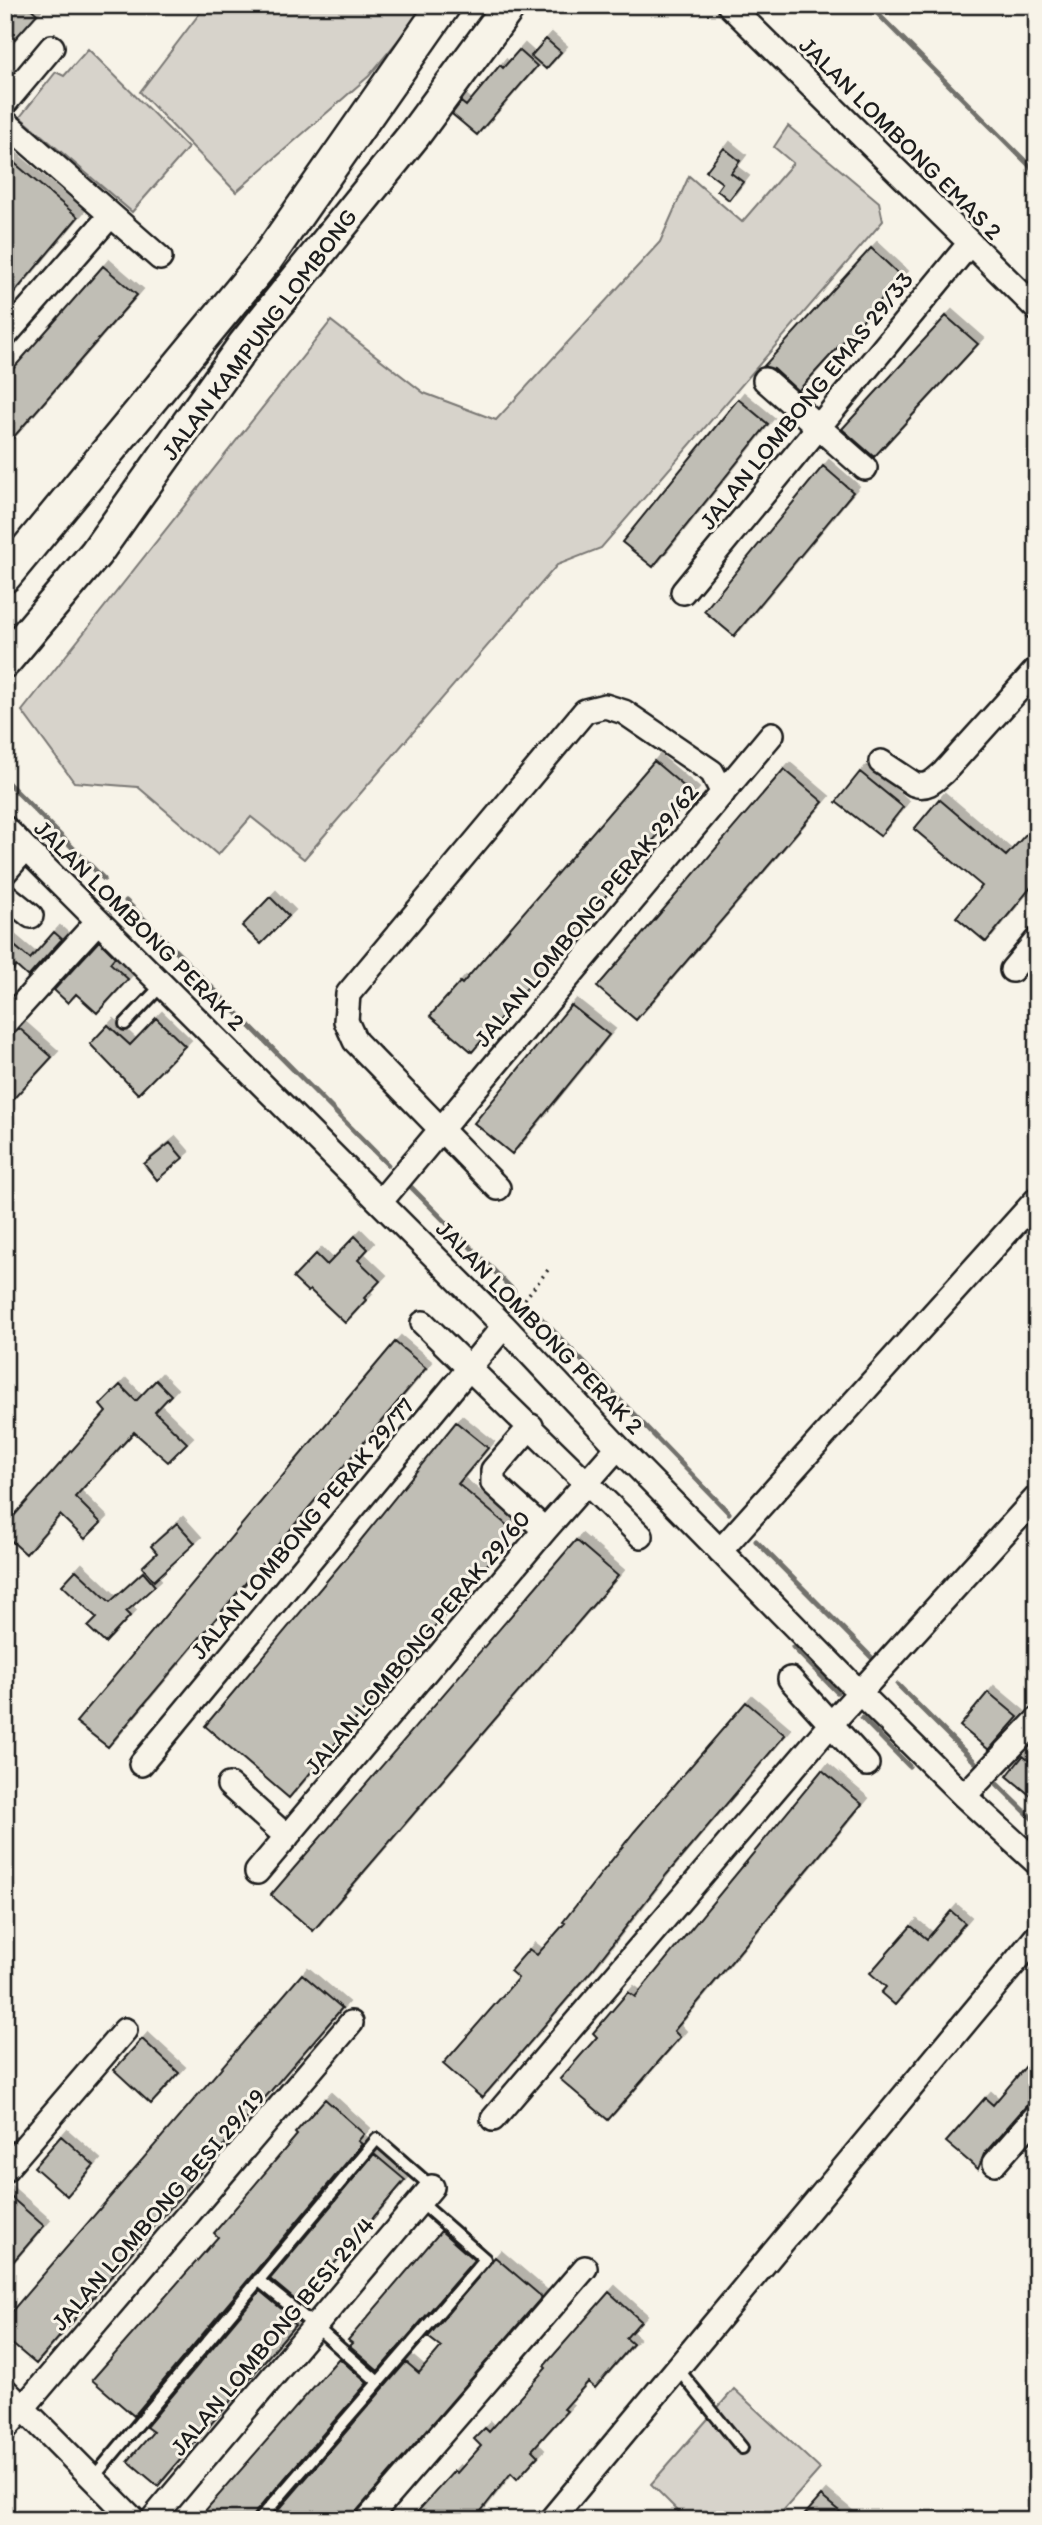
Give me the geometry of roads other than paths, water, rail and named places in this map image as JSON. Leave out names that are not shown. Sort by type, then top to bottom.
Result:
[{"type":"street","name":"JALAN KAMPUNG LOMBONG","points":[[5,576],[265,261],[444,5]]},
{"type":"street","name":"JALAN KAMPUNG LOMBONG","points":[[5,661],[96,553],[244,345],[414,135],[510,5]]},
{"type":"street","name":"JALAN LOMBONG EMAS 2","points":[[729,5],[1037,309]]},
{"type":"street","points":[[5,103],[52,47]]},
{"type":"street","points":[[5,122],[160,258]]},
{"type":"street","points":[[5,336],[111,215]]},
{"type":"street","name":"JALAN LOMBONG EMAS 29/33","points":[[683,592],[970,243]]},
{"type":"street","points":[[765,380],[865,468]]},
{"type":"street","points":[[881,762],[914,784],[930,784],[1037,669]]},
{"type":"street","points":[[498,1188],[355,1041],[346,1021],[348,994],[584,711],[605,706],[624,712],[712,772],[723,793]]},
{"type":"street","name":"JALAN LOMBONG PERAK 29/62","points":[[381,1201],[772,734]]},
{"type":"street","name":"JALAN LOMBONG PERAK 2","points":[[5,828],[505,1326],[618,1447],[860,1693],[964,1796],[1037,1863]]},
{"type":"street","points":[[5,872],[25,849]]},
{"type":"street","points":[[5,895],[31,916]]},
{"type":"street","points":[[5,1023],[98,921]]},
{"type":"street","points":[[1012,970],[1037,940]]},
{"type":"street","points":[[720,1551],[1037,1199]]},
{"type":"street","points":[[423,1323],[641,1536]]},
{"type":"street","name":"JALAN LOMBONG PERAK 29/77","points":[[141,1764],[505,1326]]},
{"type":"street","points":[[531,1426],[493,1470],[491,1476],[493,1483],[545,1530]]},
{"type":"street","name":"JALAN LOMBONG PERAK 29/60","points":[[257,1872],[586,1481],[618,1447]]},
{"type":"street","points":[[493,2119],[830,1725],[1037,1497]]},
{"type":"street","points":[[790,1679],[867,1764]]},
{"type":"street","points":[[964,1796],[1037,1720]]},
{"type":"street","points":[[229,1785],[287,1837]]},
{"type":"street","points":[[551,2520],[1037,1936]]},
{"type":"street","name":"JALAN LOMBONG BESI 29/19","points":[[5,2429],[351,2023]]},
{"type":"street","points":[[5,2170],[125,2030]]},
{"type":"street","points":[[995,2163],[1037,2115]]},
{"type":"street","name":"JALAN LOMBONG BESI 29/4","points":[[152,2520],[426,2194]]},
{"type":"street","points":[[367,2520],[584,2268]]},
{"type":"street","points":[[5,2390],[134,2520]]},
{"type":"lane","points":[[125,1024],[162,985]]},
{"type":"lane","points":[[93,2478],[377,2139],[485,2259],[259,2520]]},
{"type":"lane","points":[[258,2280],[378,2382]]},
{"type":"lane","points":[[677,2368],[742,2448]]},
{"type":"waterway","points":[[869,5],[1037,173]]},
{"type":"waterway","points":[[5,780],[104,879]]},
{"type":"waterway","points":[[126,901],[388,1165]]},
{"type":"waterway","points":[[411,1187],[514,1291]]},
{"type":"waterway","points":[[534,1311],[729,1513]]},
{"type":"waterway","points":[[756,1541],[876,1662]]},
{"type":"waterway","points":[[793,1647],[837,1692]]},
{"type":"waterway","points":[[898,1685],[975,1762]]},
{"type":"waterway","points":[[862,1718],[909,1766]]},
{"type":"waterway","points":[[997,1784],[1037,1823]]}]
